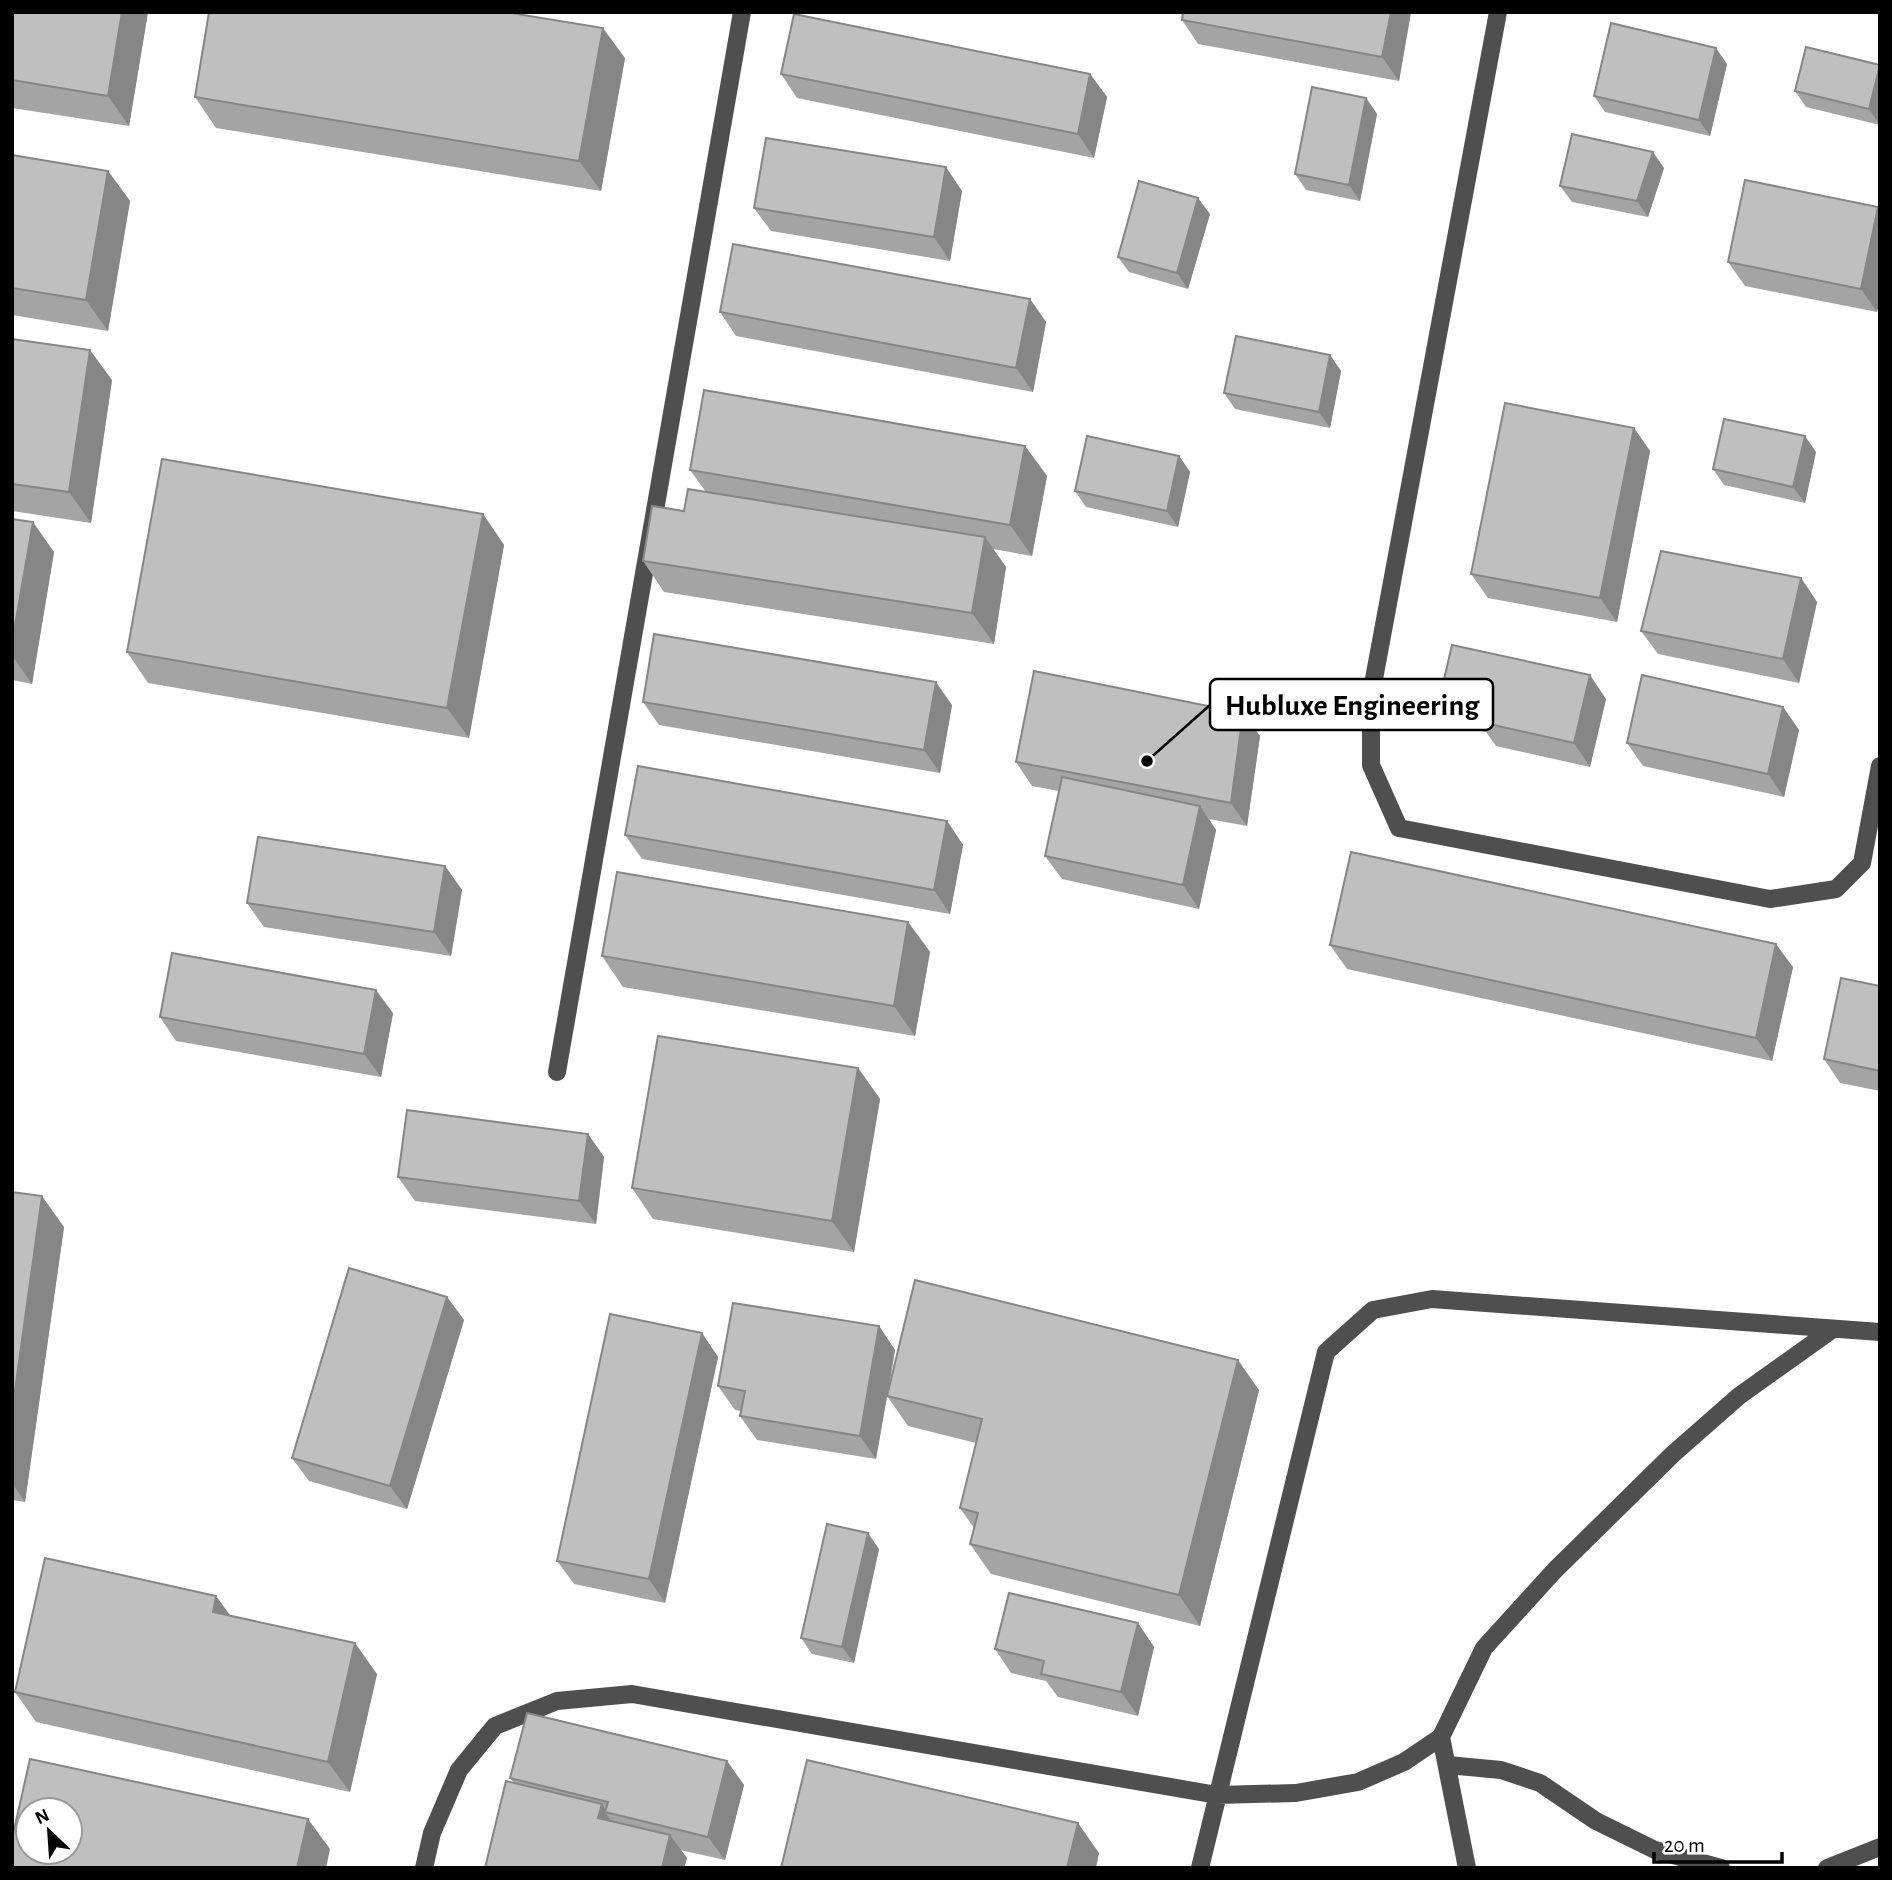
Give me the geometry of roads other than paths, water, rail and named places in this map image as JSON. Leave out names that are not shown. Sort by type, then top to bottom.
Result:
[{"type":"street","points":[[557,1072],[742,12]]},
{"type":"street","points":[[1498,12],[1371,695],[1371,765],[1399,828],[1770,899],[1836,889],[1862,863],[1880,766]]},
{"type":"street","points":[[1200,1868],[1326,1352],[1373,1310],[1432,1298],[1880,1332]]},
{"type":"street","points":[[424,1868],[432,1833],[459,1770],[495,1726],[557,1700],[632,1694],[1217,1795],[1296,1793],[1358,1782],[1404,1762],[1441,1737],[1484,1648],[1555,1570],[1673,1454],[1738,1396],[1833,1329]]},
{"type":"street","points":[[1441,1737],[1467,1868]]},
{"type":"street","points":[[1448,1765],[1501,1770],[1540,1783],[1596,1821],[1655,1850],[1721,1868]]},
{"type":"street","points":[[1827,1868],[1880,1847]]},
{"type":"place","name":"Hubluxe Engineering","points":[[1147,761]]}]
